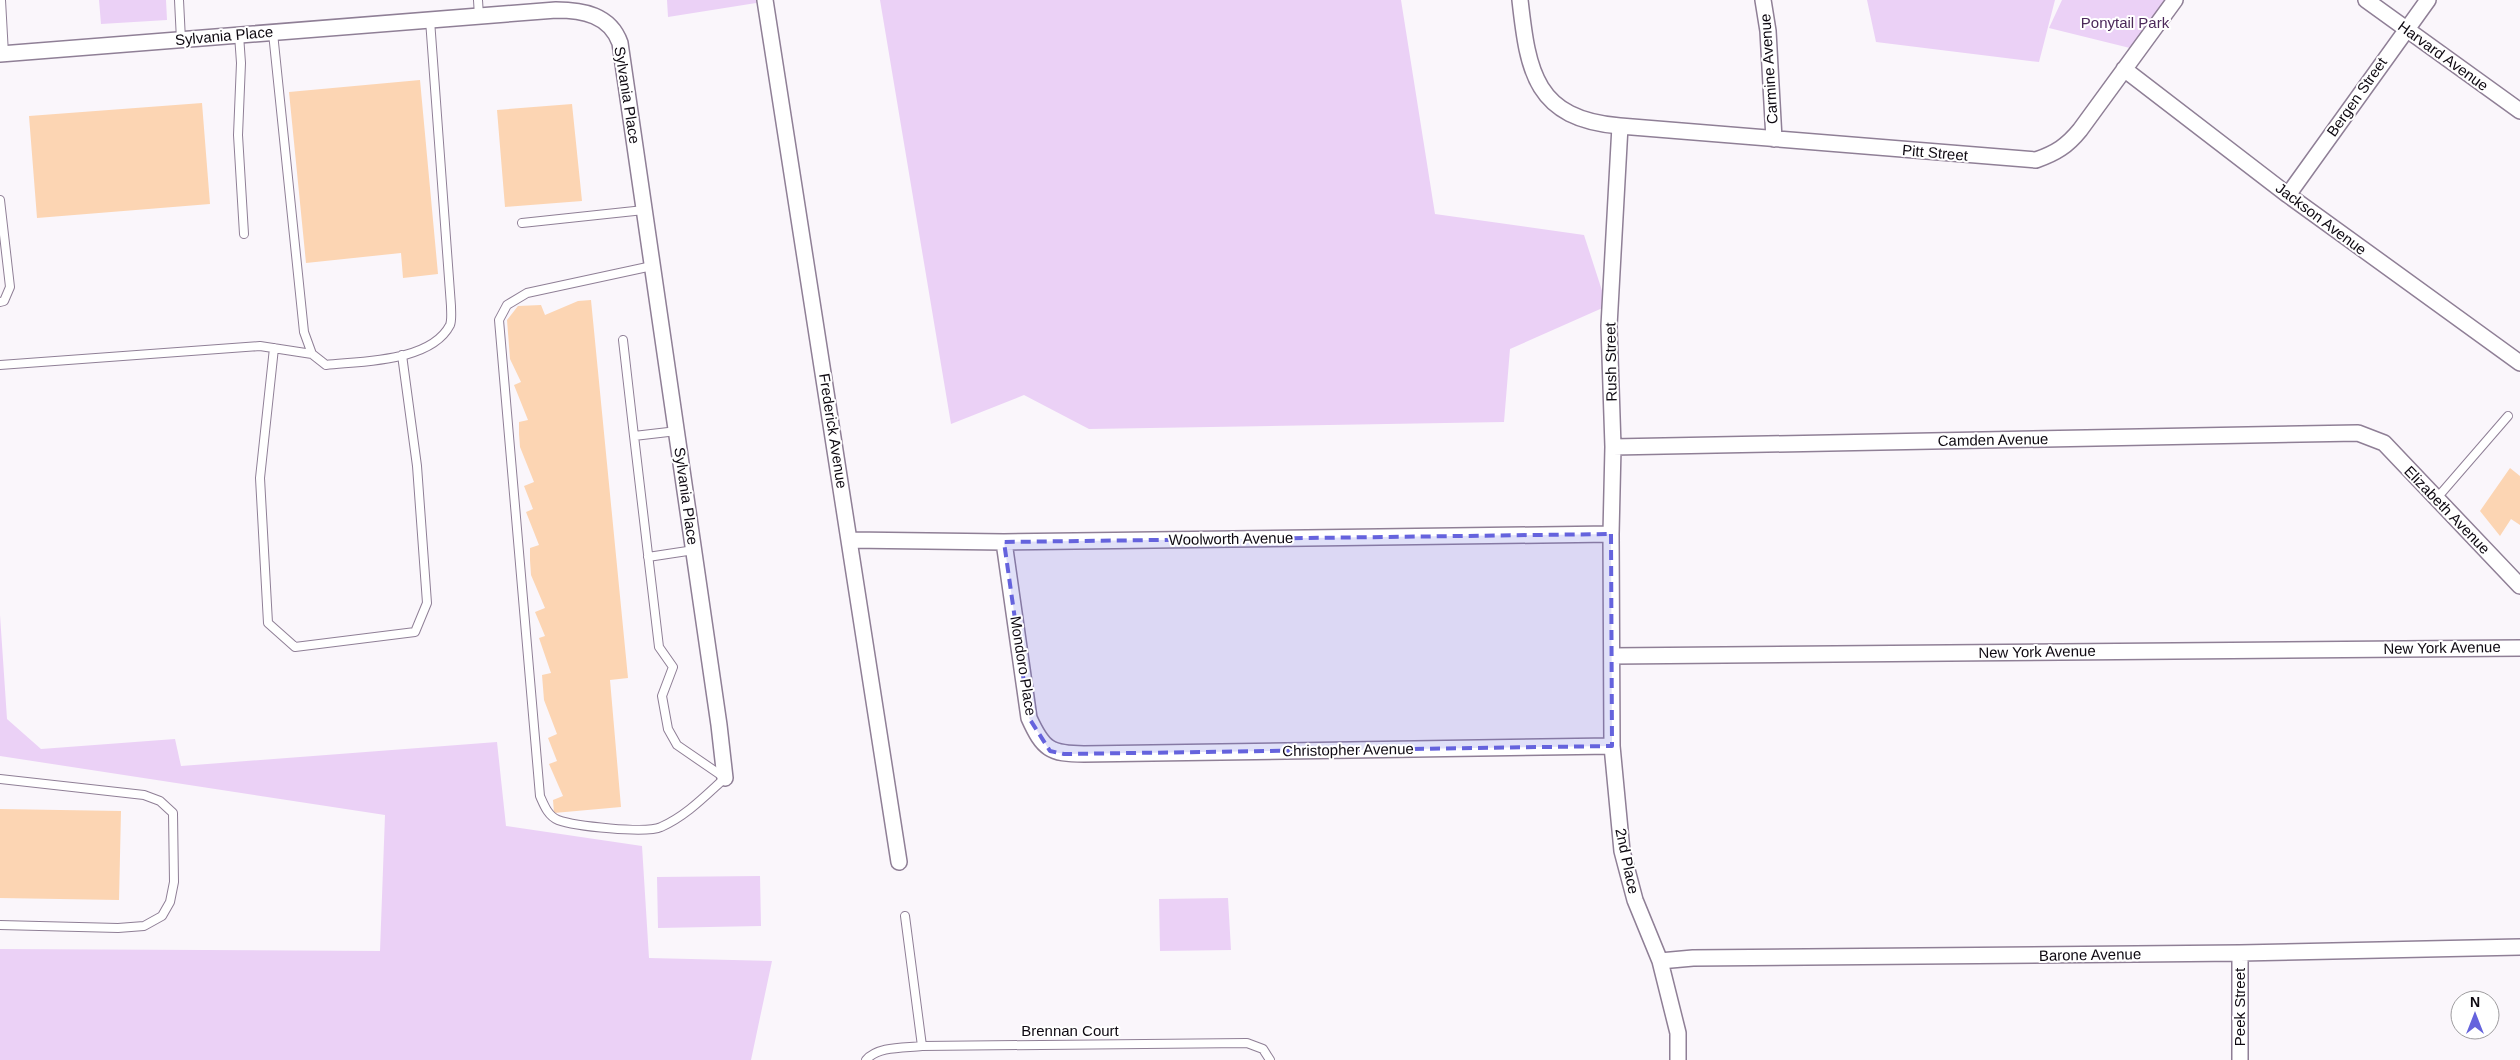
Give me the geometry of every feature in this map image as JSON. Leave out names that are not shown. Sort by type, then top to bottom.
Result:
[{"type":"street","name":"Frederick Avenue","points":[[765,0],[899,862]]},
{"type":"street","name":"Pitt Street","points":[[1520,0],[1527,56],[1533,73],[1542,89],[1555,103],[1570,114],[1587,121],[1620,126],[2036,160],[2056,153],[2067,146],[2175,0]]},
{"type":"street","name":"Carmine Avenue","points":[[1764,0],[1768,31],[1774,139]]},
{"type":"street","name":"Harvard Avenue","points":[[2366,0],[2405,30],[2520,111]]},
{"type":"street","name":"Bergen Street","points":[[2288,195],[2428,0]]},
{"type":"street","name":"Sylvania Place","points":[[2,54],[479,16],[578,10],[602,19],[615,30],[620,43],[694,550],[725,778]]},
{"type":"street","name":"Jackson Avenue","points":[[2124,70],[2288,195],[2520,363]]},
{"type":"street","name":"Rush Street","points":[[1612,656],[1611,534],[1613,447],[1609,326],[1620,126]]},
{"type":"street","name":"Camden Avenue","points":[[1613,447],[2358,433],[2372,437]]},
{"type":"street","name":"Elizabeth Avenue","points":[[2372,437],[2384,443],[2520,586]]},
{"type":"street","name":"Woolworth Avenue","points":[[850,540],[1004,542],[1611,534]]},
{"type":"street","name":"Mondoro Place","points":[[1004,542],[1029,718],[1037,736],[1050,751],[1064,754],[1084,754]]},
{"type":"street","name":"New York Avenue","points":[[1612,656],[2520,648]]},
{"type":"street","name":"2nd Place","points":[[1612,656],[1612,746],[1622,851],[1635,900],[1660,961],[1678,1033],[1678,1060]]},
{"type":"street","name":"Christopher Avenue","points":[[1084,754],[1612,746]]},
{"type":"street","name":"Barone Avenue","points":[[1660,961],[1693,958],[2240,953],[2520,947]]},
{"type":"street","name":"Peek Street","points":[[2240,953],[2240,1060]]},
{"type":"lane","points":[[1,0],[2,54]]},
{"type":"lane","points":[[179,0],[181,40]]},
{"type":"lane","points":[[478,0],[479,16]]},
{"type":"lane","points":[[0,364],[260,346],[312,354],[326,365],[402,356],[411,354],[439,340],[450,324],[452,306],[430,20]]},
{"type":"lane","points":[[273,32],[304,332],[312,354]]},
{"type":"lane","points":[[239,35],[241,63],[238,135],[244,234]]},
{"type":"lane","points":[[0,200],[10,287],[8,296],[4,301],[0,302]]},
{"type":"lane","points":[[522,224],[644,210]]},
{"type":"lane","points":[[623,340],[659,647],[673,667],[662,696],[668,729],[677,745],[725,778],[692,808],[660,828],[634,831],[558,820],[547,811],[540,796],[499,320],[507,305],[527,293],[652,266]]},
{"type":"lane","points":[[274,348],[260,478],[268,623],[295,647],[416,632],[427,603],[417,466],[402,356]]},
{"type":"lane","points":[[2436,498],[2508,416]]},
{"type":"lane","points":[[634,436],[676,431]]},
{"type":"lane","points":[[648,557],[694,550]]},
{"type":"lane","points":[[0,779],[144,795],[160,801],[172,813],[174,882],[170,902],[162,916],[144,926],[118,928],[0,925]]},
{"type":"lane","points":[[905,916],[922,1046]]},
{"type":"lane","name":"Brennan Court","points":[[866,1060],[871,1054],[892,1049],[922,1046],[1246,1043],[1262,1049],[1270,1060]]},
{"type":"highlighted area","points":[[1611,534],[1612,746],[1064,754],[1050,751],[1029,718],[1004,542]]},
{"type":"green space","points":[[99,0],[166,0],[167,20],[101,24]]},
{"type":"green space","points":[[667,0],[775,0],[668,17]]},
{"type":"green space","points":[[880,0],[1401,0],[1435,214],[1584,235],[1607,306],[1510,349],[1504,422],[1089,429],[1024,395],[951,424]]},
{"type":"green space","points":[[1867,0],[2055,0],[2039,62],[1876,42]]},
{"type":"green space","name":"Ponytail Park","points":[[2062,0],[2174,0],[2138,50],[2049,28]]},
{"type":"green space","points":[[0,615],[7,719],[41,749],[175,739],[181,766],[497,742],[506,826],[642,846],[649,958],[772,961],[751,1060],[0,1060],[0,949],[380,951],[385,815],[0,756]]},
{"type":"green space","points":[[760,876],[761,926],[658,928],[657,877]]},
{"type":"green space","points":[[1228,898],[1231,950],[1160,951],[1159,899]]},
{"type":"building","points":[[420,80],[438,274],[403,278],[401,253],[306,263],[289,92]]},
{"type":"building","points":[[202,103],[210,204],[37,218],[29,116]]},
{"type":"building","points":[[572,104],[582,201],[505,207],[497,110]]},
{"type":"building","points":[[591,300],[628,678],[610,680],[621,807],[554,813],[553,800],[563,796],[549,764],[557,761],[548,738],[557,734],[544,700],[542,675],[551,673],[539,638],[545,636],[535,612],[545,608],[531,575],[530,548],[539,545],[526,512],[533,509],[524,486],[534,482],[520,447],[519,422],[528,420],[514,385],[521,382],[510,359],[507,320],[518,306],[541,305],[545,315],[578,301]]},
{"type":"building","points":[[2510,468],[2520,476],[2520,525],[2511,519],[2500,536],[2480,511]]},
{"type":"building","points":[[0,809],[121,811],[119,900],[0,898]]}]
